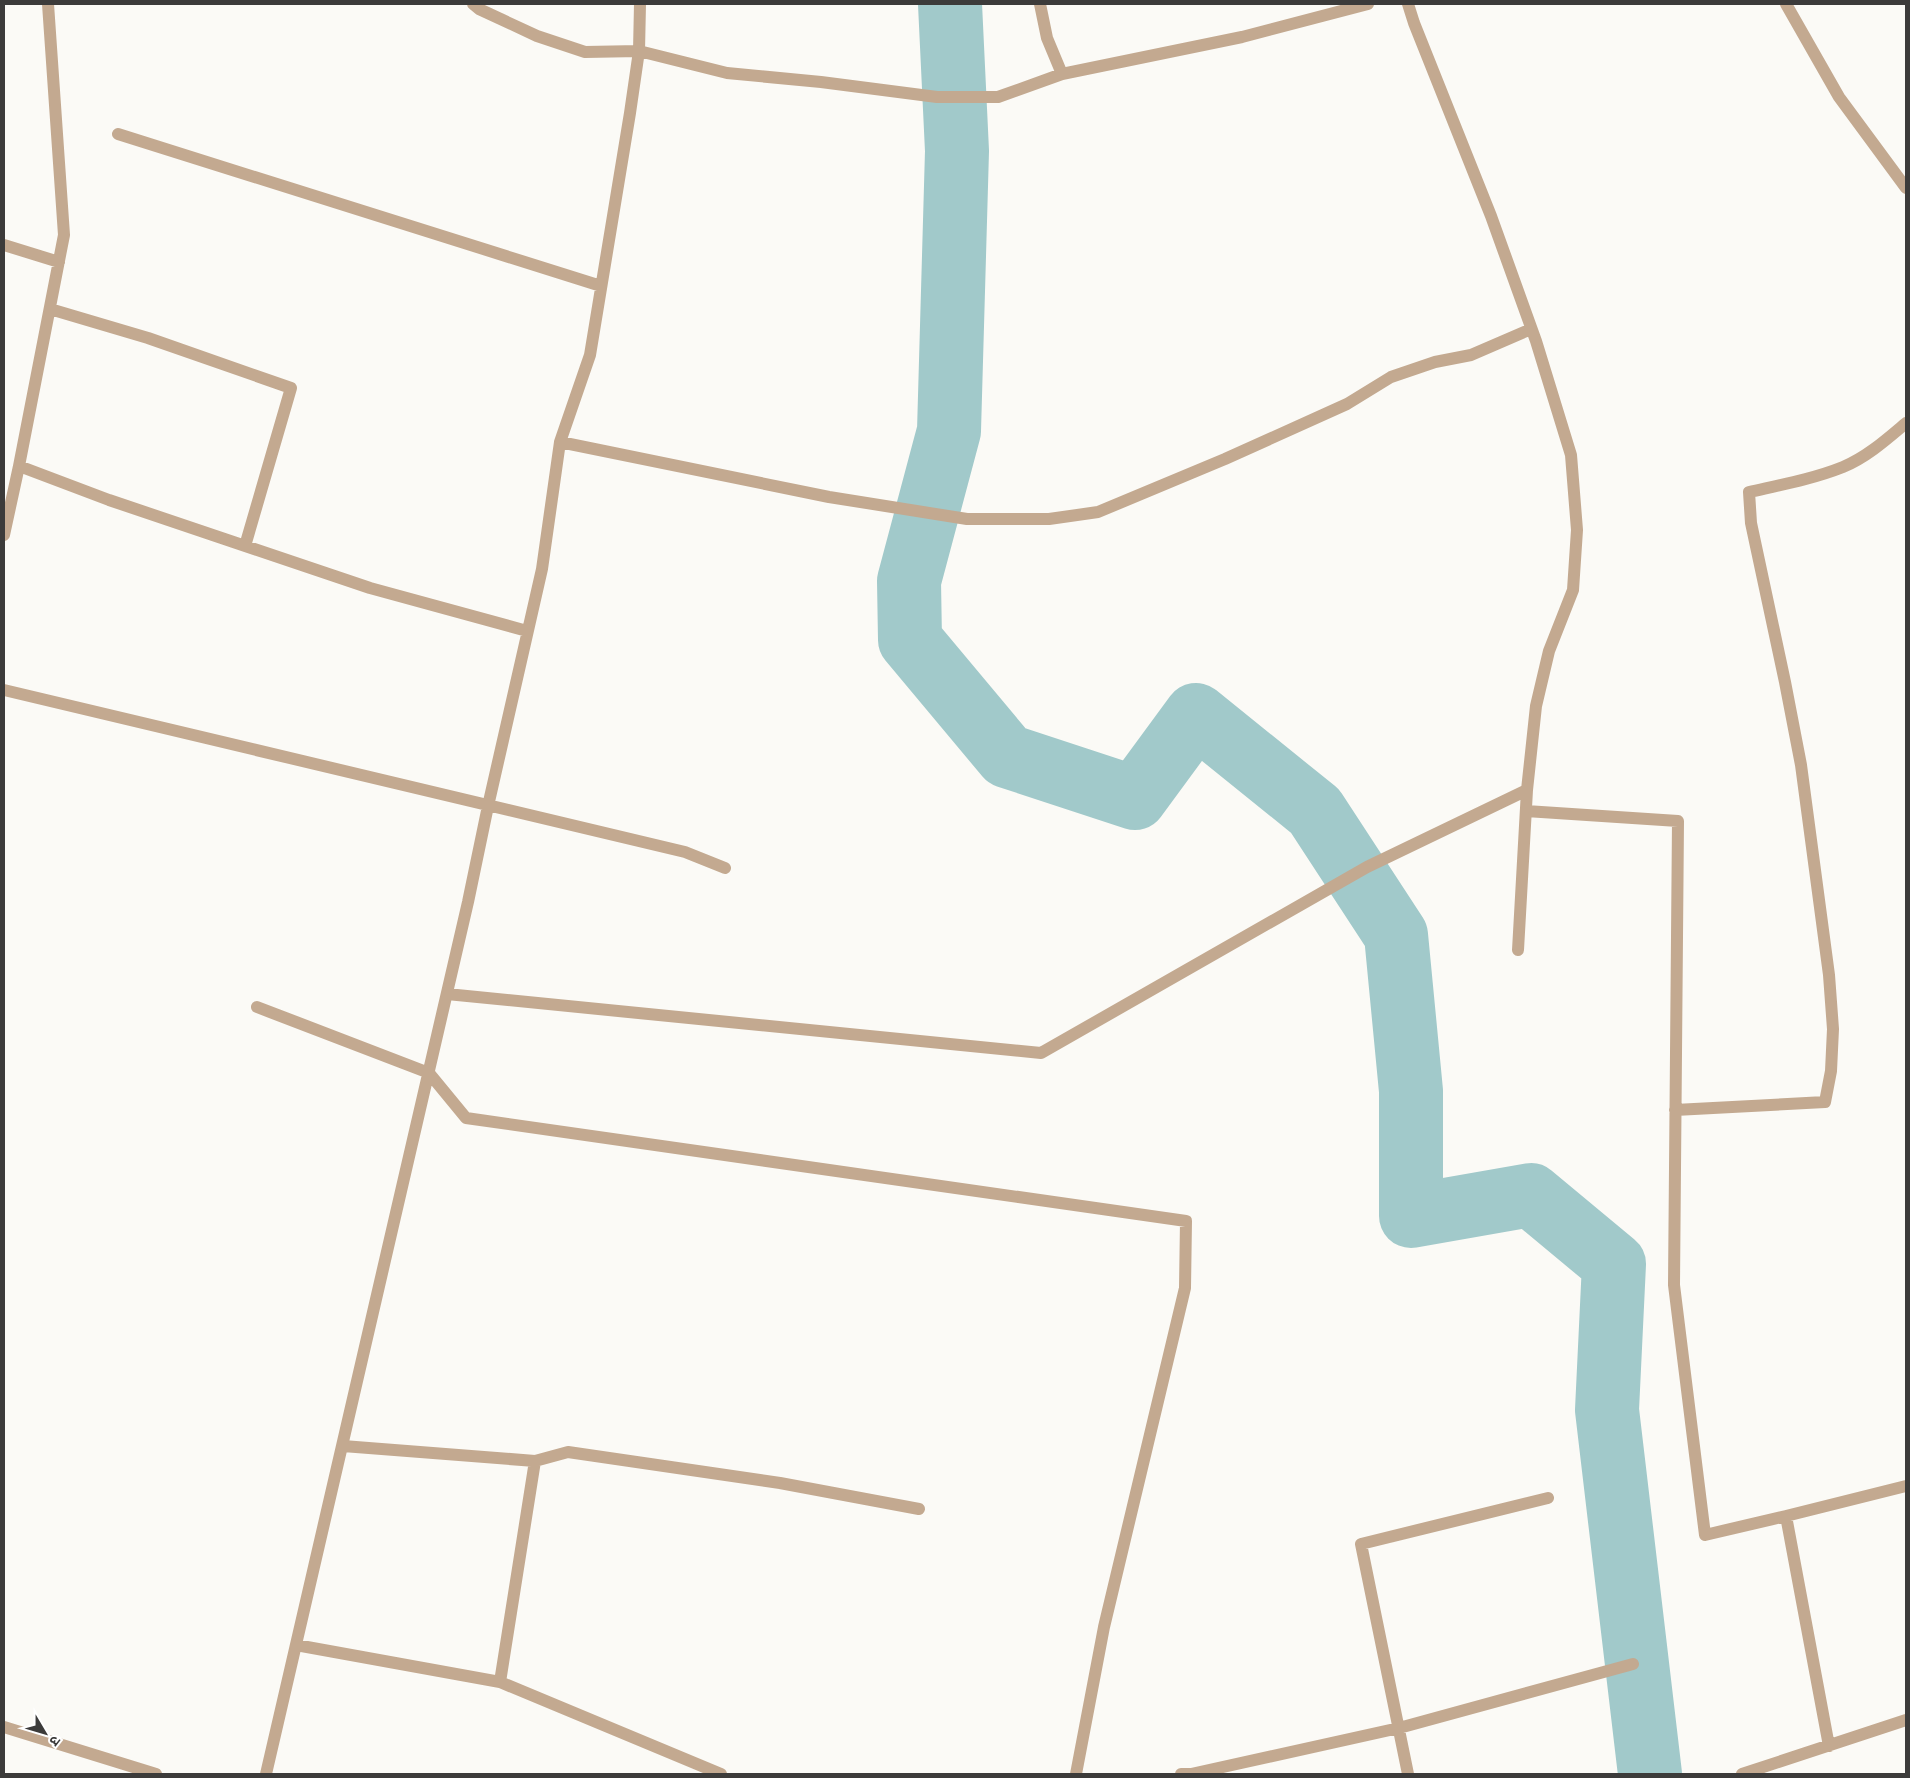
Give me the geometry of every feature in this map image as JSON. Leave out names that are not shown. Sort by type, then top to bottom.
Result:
[{"type":"street","points":[[4,535],[64,235],[48,4]]},
{"type":"street","points":[[474,4],[479,9],[537,36],[585,52],[639,51],[727,73],[821,82],[878,91],[937,97],[998,97],[1062,74],[1242,37],[1368,4]]},
{"type":"street","points":[[266,1774],[429,1073],[542,569],[560,442],[590,355],[639,51],[640,4]]},
{"type":"street","points":[[1040,4],[1047,38],[1062,74]]},
{"type":"street","points":[[1408,4],[1491,216],[1556,402],[1571,454],[1577,530],[1573,590],[1549,651],[1536,706],[1527,790],[1518,950]]},
{"type":"street","points":[[1786,4],[1839,97],[1906,188]]},
{"type":"street","points":[[118,134],[601,286]]},
{"type":"street","points":[[4,245],[59,262]]},
{"type":"street","points":[[50,309],[148,338],[291,388],[245,546]]},
{"type":"street","points":[[560,442],[820,495],[967,520],[1050,518],[1098,512],[1225,459],[1347,404],[1391,377],[1435,362],[1471,355],[1531,329]]},
{"type":"street","points":[[1675,1110],[1825,1102],[1831,1071],[1833,1029],[1829,975],[1801,765],[1750,523],[1749,492],[1802,480],[1843,467],[1876,448],[1906,423]]},
{"type":"street","points":[[19,466],[109,500],[370,588],[528,631]]},
{"type":"street","points":[[4,690],[685,852],[725,868]]},
{"type":"street","points":[[447,994],[1041,1053],[1367,867],[1527,790]]},
{"type":"street","points":[[1526,811],[1678,821],[1674,1285],[1705,1535],[1906,1486]]},
{"type":"street","points":[[257,1007],[429,1073],[466,1118],[1186,1221],[1185,1288],[1104,1627],[1076,1774]]},
{"type":"street","points":[[342,1446],[535,1461],[568,1452],[780,1483],[919,1509]]},
{"type":"street","points":[[500,1682],[535,1461]]},
{"type":"street","points":[[1408,1774],[1361,1544],[1548,1498]]},
{"type":"street","points":[[1786,1516],[1830,1746]]},
{"type":"street","points":[[296,1645],[500,1682],[707,1772],[721,1774]]},
{"type":"street","points":[[1181,1774],[1191,1774],[1399,1728],[1633,1664]]},
{"type":"street","points":[[1742,1774],[1906,1720]]},
{"type":"street","points":[[4,1727],[156,1774]]},
{"type":"waterway","points":[[950,4],[957,151],[949,431],[909,581],[910,640],[1007,756],[1135,798],[1196,715],[1315,811],[1396,935],[1411,1091],[1411,1216],[1531,1195],[1614,1264],[1607,1410],[1650,1774]]}]
